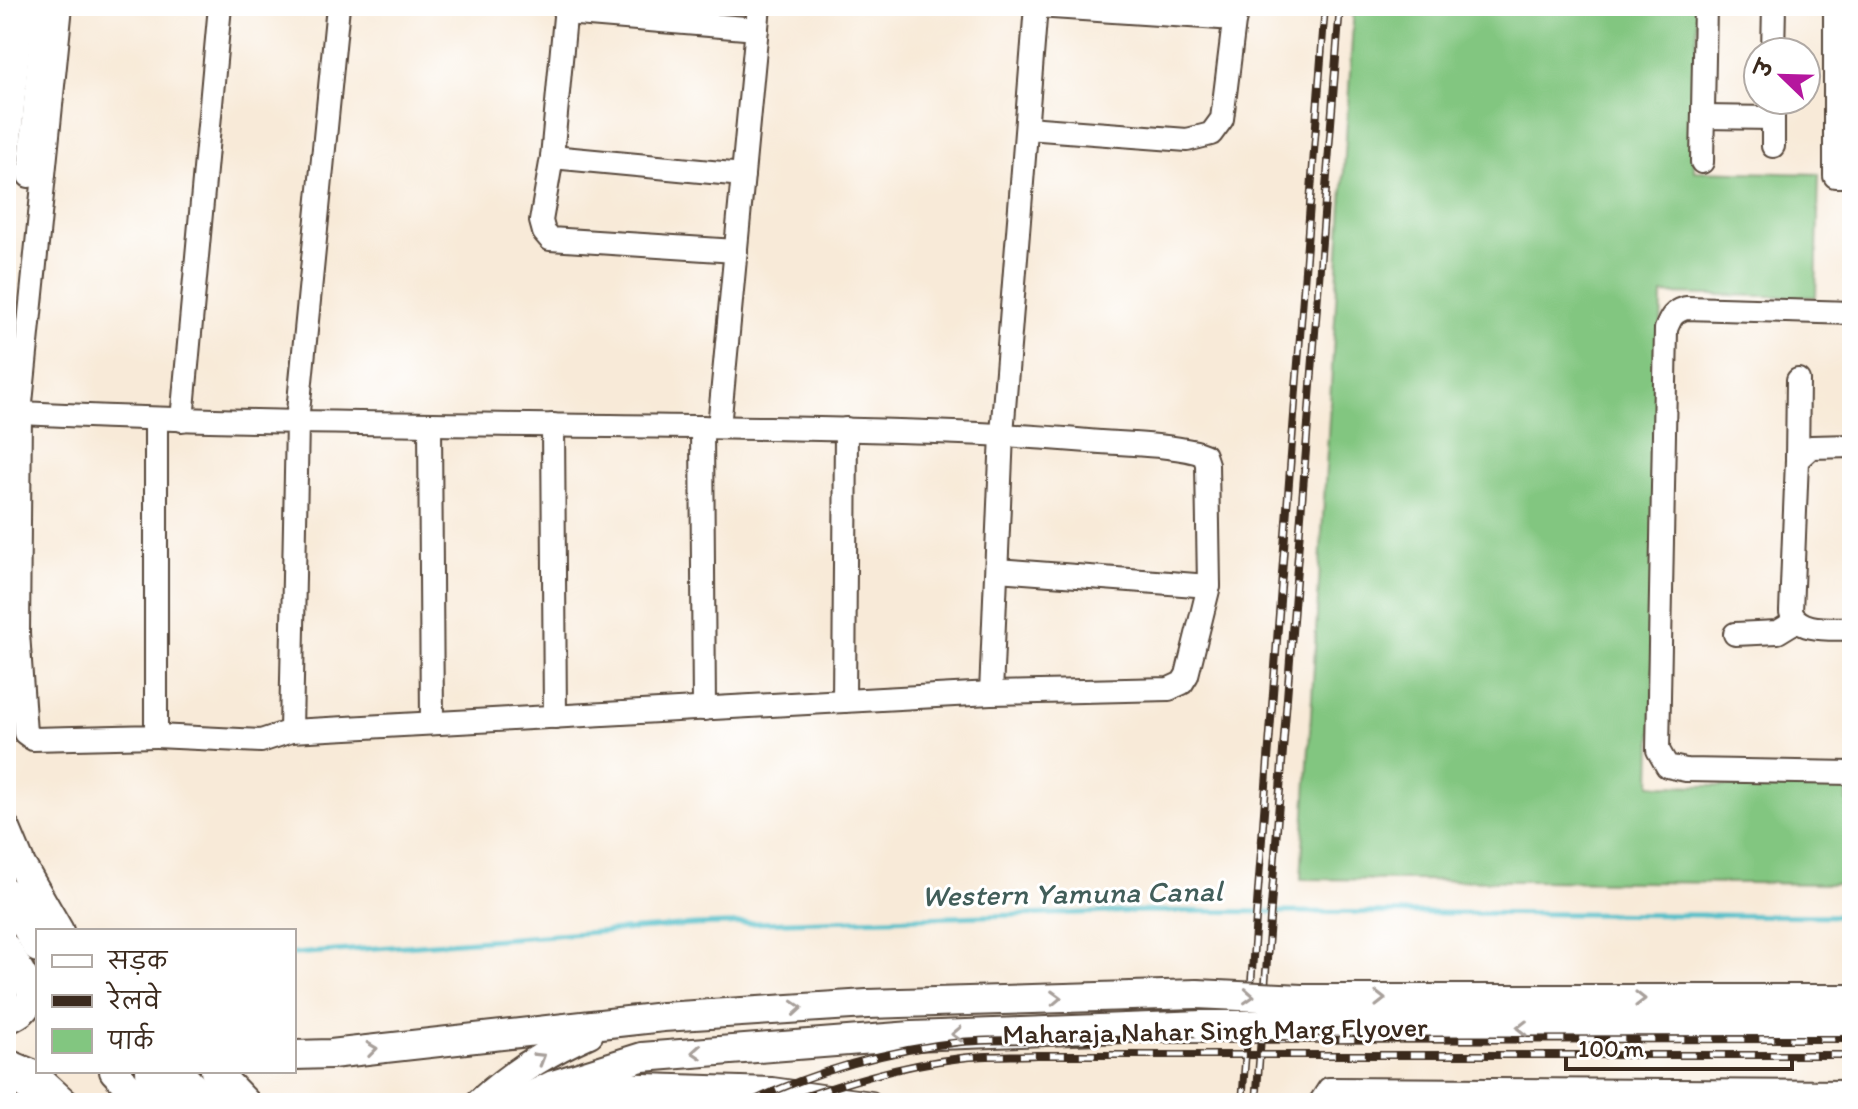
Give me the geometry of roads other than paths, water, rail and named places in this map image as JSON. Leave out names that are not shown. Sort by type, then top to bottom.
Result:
[{"type":"main road","points":[[6,149],[19,6]]},
{"type":"main road","points":[[6,829],[21,865],[58,929]]},
{"type":"main road","points":[[21,865],[79,929]]},
{"type":"main road","points":[[6,892],[36,944]]},
{"type":"main road","points":[[6,950],[32,992],[23,1012],[6,1020]]},
{"type":"main road","name":"Maharaja Nahar Singh Marg Flyover","points":[[608,1025],[663,1017],[867,1004],[1197,994],[1302,999],[1852,999]]},
{"type":"main road","points":[[296,1055],[331,1054],[528,1030],[608,1025]]},
{"type":"main road","points":[[480,1103],[507,1078],[558,1046],[608,1025]]},
{"type":"main road","name":"Maharaja Nahar Singh Marg Flyover","points":[[516,1103],[553,1085],[642,1057],[912,1036],[1187,1026],[1852,1027]]},
{"type":"main road","points":[[116,1073],[144,1103]]},
{"type":"main road","points":[[152,1073],[181,1103]]},
{"type":"main road","points":[[180,1073],[208,1103]]},
{"type":"main road","points":[[217,1073],[246,1103]]},
{"type":"street","points":[[6,393],[12,366],[43,6]]},
{"type":"street","points":[[13,414],[156,420],[846,429],[1002,434],[1188,450],[1204,455],[1207,464],[1209,586],[1187,675],[1182,683],[1169,689],[991,693],[291,731],[261,741],[156,736],[33,739],[25,733],[18,633],[13,414],[61,6]]},
{"type":"street","points":[[182,420],[220,6]]},
{"type":"street","points":[[291,731],[297,422],[338,6]]},
{"type":"street","points":[[991,693],[1002,434],[1027,128],[1037,6],[1235,12],[1222,119],[1211,134],[1187,140],[1027,128]]},
{"type":"street","points":[[1702,162],[1705,6]]},
{"type":"street","points":[[1773,36],[1774,6]]},
{"type":"street","points":[[1835,6],[1844,42],[1835,176],[1852,176]]},
{"type":"street","points":[[704,709],[711,427],[736,251],[758,17],[566,9],[552,157],[541,221],[544,232],[550,239],[736,251]]},
{"type":"street","points":[[1703,117],[1742,113]]},
{"type":"street","points":[[1773,116],[1773,146]]},
{"type":"street","points":[[552,157],[743,175]]},
{"type":"street","points":[[1852,313],[1686,308],[1675,311],[1670,318],[1666,329],[1658,750],[1667,766],[1686,770],[1852,773]]},
{"type":"street","points":[[1798,380],[1791,612],[1796,621],[1810,627],[1852,629]]},
{"type":"street","points":[[156,420],[156,736]]},
{"type":"street","points":[[430,424],[432,723]]},
{"type":"street","points":[[553,425],[555,717]]},
{"type":"street","points":[[844,701],[846,429]]},
{"type":"street","points":[[1797,460],[1811,447],[1852,446]]},
{"type":"street","points":[[997,570],[1209,586]]},
{"type":"street","points":[[1735,634],[1778,632],[1796,621]]},
{"type":"street","points":[[6,1060],[36,1073]]},
{"type":"street","points":[[36,1073],[69,1103]]},
{"type":"street","points":[[582,1077],[612,1084],[772,1089],[871,1103]]},
{"type":"street","points":[[6,1080],[22,1086],[45,1103]]},
{"type":"street","points":[[1320,1103],[1329,1089],[1460,1096],[1781,1096],[1852,1092]]},
{"type":"waterway","name":"Western Yamuna Canal","points":[[296,954],[693,925],[1144,911],[1852,916]]},
{"type":"railway","points":[[1242,1103],[1325,6]]},
{"type":"railway","points":[[1256,1103],[1340,6]]},
{"type":"railway","points":[[749,1103],[799,1081],[852,1064],[907,1050],[970,1041],[1852,1039]]},
{"type":"railway","points":[[786,1103],[894,1070],[979,1056],[1852,1055]]}]
